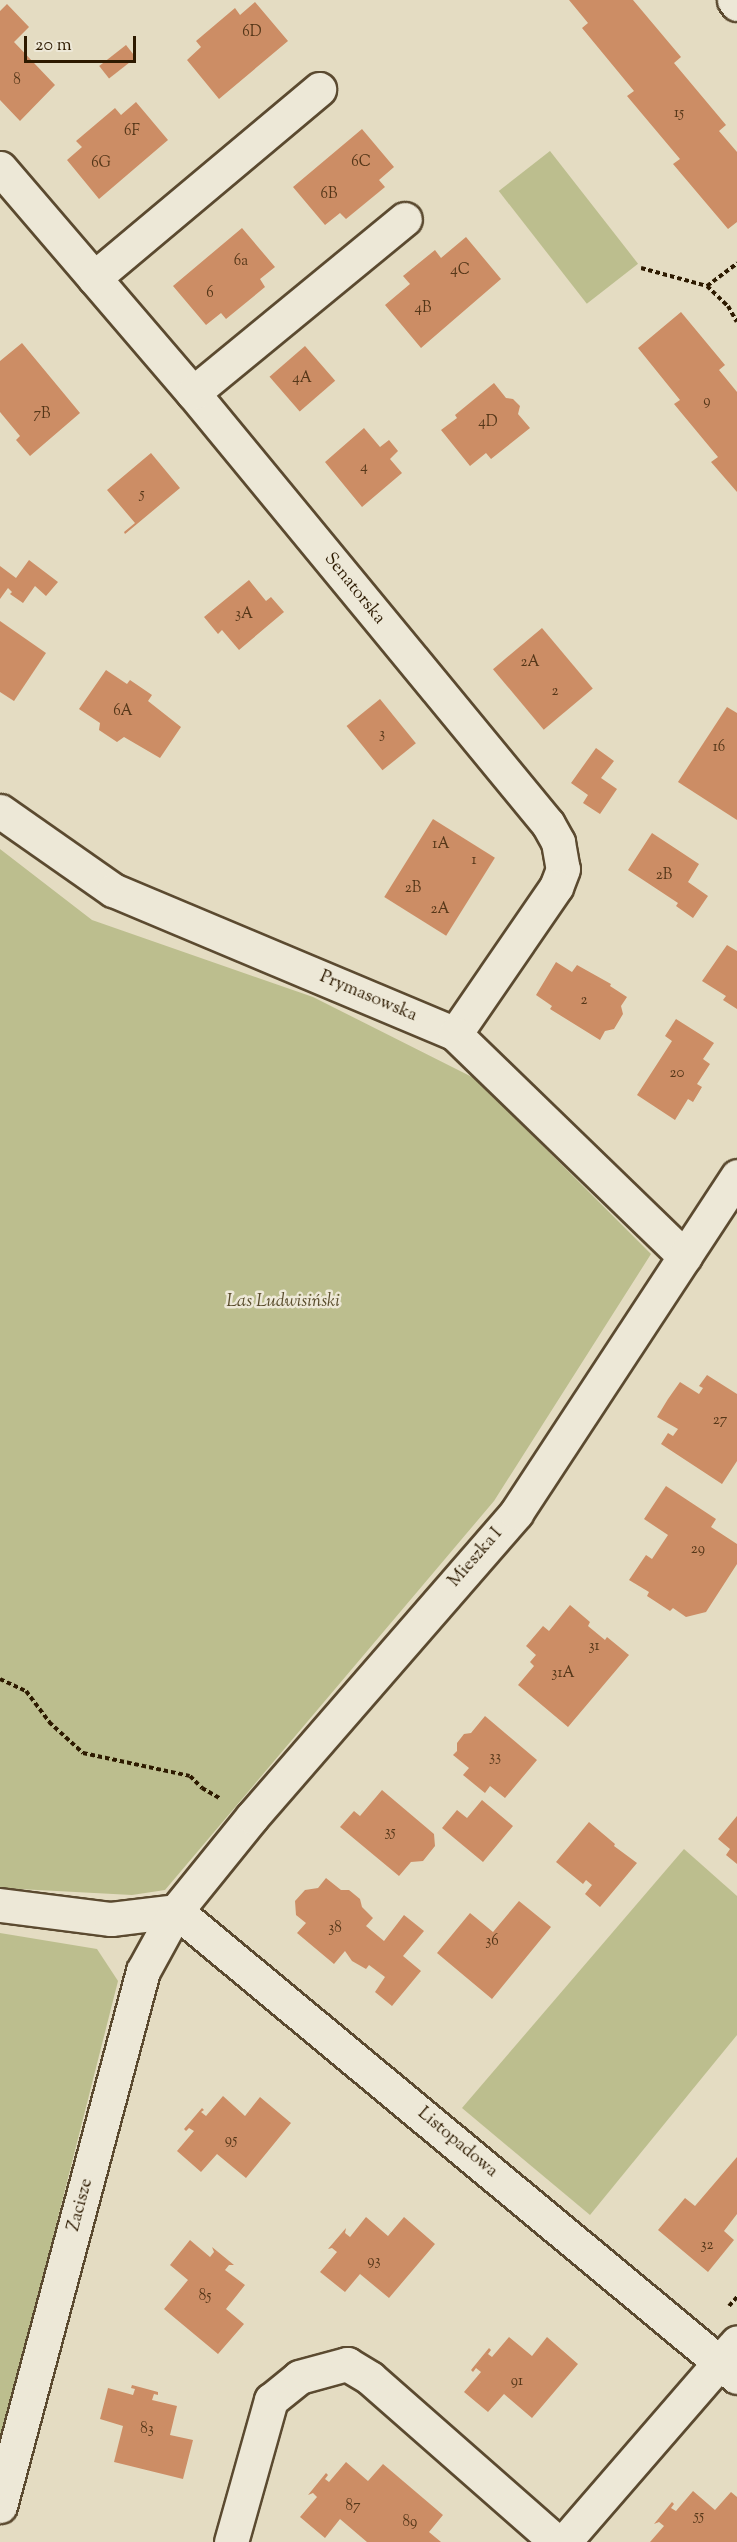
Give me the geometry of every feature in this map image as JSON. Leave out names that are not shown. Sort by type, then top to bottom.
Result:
[{"type":"street","points":[[734,0],[737,4]]},
{"type":"street","points":[[94,278],[319,89]]},
{"type":"street","name":"Senatorska","points":[[0,168],[193,393],[548,824],[558,842],[563,869],[556,887],[455,1034]]},
{"type":"street","points":[[193,393],[405,219]]},
{"type":"street","name":"Prymasowska","points":[[0,811],[113,890],[455,1034],[685,1257]]},
{"type":"street","name":"Mieszka I","points":[[176,1911],[252,1817],[516,1513],[737,1176]]},
{"type":"street","points":[[0,1905],[111,1919],[176,1911]]},
{"type":"street","name":"Listopadowa","points":[[176,1911],[731,2360]]},
{"type":"street","name":"Zacisze","points":[[0,2506],[143,1971],[176,1911]]},
{"type":"street","points":[[564,2542],[731,2360]]},
{"type":"street","points":[[231,2542],[271,2400],[299,2377],[347,2364],[370,2378],[557,2542]]},
{"type":"path","points":[[706,286],[737,263]]},
{"type":"path","points":[[641,268],[706,286],[728,306],[737,322]]},
{"type":"path","points":[[0,1679],[26,1691],[49,1722],[83,1753],[190,1776],[202,1788],[252,1817]]},
{"type":"green space","points":[[550,151],[638,264],[587,304],[499,191]]},
{"type":"green space","name":"Las Ludwisiński","points":[[0,849],[92,920],[313,997],[476,1079],[651,1254],[494,1501],[165,1890],[132,1895],[0,1888]]},
{"type":"green space","points":[[684,1849],[737,1896],[737,2035],[590,2215],[462,2108]]},
{"type":"green space","points":[[0,1933],[97,1949],[118,1981],[0,2446]]},
{"type":"building","points":[[569,0],[633,0],[681,57],[674,63],[726,125],[719,131],[737,152],[737,222],[728,229],[673,164],[680,159],[627,96],[634,91],[582,28],[588,23]]},
{"type":"building","points":[[255,2],[288,41],[219,99],[187,60],[201,47],[196,41],[235,8],[240,15]]},
{"type":"building","points":[[7,4],[29,27],[14,42],[55,85],[20,121],[0,100],[0,11]]},
{"type":"building","points":[[126,45],[136,58],[109,79],[99,66]]},
{"type":"building","points":[[136,102],[168,140],[99,199],[67,160],[82,147],[76,141],[115,108],[121,115]]},
{"type":"building","points":[[362,129],[394,167],[379,180],[385,187],[346,219],[340,213],[325,225],[293,187]]},
{"type":"building","points":[[242,228],[275,267],[260,279],[265,287],[226,319],[221,313],[206,325],[173,286]]},
{"type":"building","points":[[466,237],[501,279],[421,348],[385,305],[410,284],[403,276],[435,250],[441,258]]},
{"type":"building","points":[[681,312],[725,365],[719,370],[737,392],[737,492],[711,462],[718,457],[674,404],[680,400],[638,348]]},
{"type":"building","points":[[22,343],[80,413],[30,456],[16,440],[20,436],[0,412],[0,361]]},
{"type":"building","points":[[305,346],[335,381],[300,412],[270,377]]},
{"type":"building","points":[[494,383],[506,398],[513,399],[520,406],[518,414],[530,428],[491,459],[486,453],[470,466],[441,430],[457,418],[455,415]]},
{"type":"building","points":[[364,428],[380,447],[389,440],[398,451],[390,459],[402,473],[362,507],[325,462]]},
{"type":"building","points":[[151,453],[180,488],[125,534],[124,532],[135,523],[107,490]]},
{"type":"building","points":[[29,560],[58,582],[46,596],[35,586],[23,603],[10,594],[12,592],[8,588],[0,599],[0,566],[16,578]]},
{"type":"building","points":[[249,580],[266,601],[271,597],[284,612],[239,650],[222,630],[218,634],[204,617]]},
{"type":"building","points":[[0,621],[46,653],[14,701],[0,692]]},
{"type":"building","points":[[542,628],[593,689],[544,730],[493,669]]},
{"type":"building","points":[[106,670],[127,684],[130,680],[152,695],[148,701],[181,727],[160,758],[124,737],[117,742],[99,730],[100,723],[79,709]]},
{"type":"building","points":[[380,699],[416,743],[382,770],[347,726]]},
{"type":"building","points":[[727,707],[737,713],[737,820],[678,782]]},
{"type":"building","points":[[596,748],[614,761],[601,778],[617,789],[600,814],[583,803],[588,795],[571,783]]},
{"type":"building","points":[[433,819],[495,858],[446,936],[384,897]]},
{"type":"building","points":[[652,833],[699,864],[688,882],[708,896],[693,918],[676,906],[678,903],[628,870]]},
{"type":"building","points":[[727,945],[737,951],[737,1009],[723,1000],[726,996],[702,981]]},
{"type":"building","points":[[556,962],[572,972],[577,965],[611,984],[610,986],[627,997],[621,1006],[623,1014],[614,1029],[605,1031],[600,1040],[550,1009],[552,1006],[536,995]]},
{"type":"building","points":[[676,1019],[714,1043],[703,1059],[710,1064],[697,1084],[702,1087],[693,1102],[688,1099],[675,1120],[637,1095],[672,1041],[665,1036]]},
{"type":"building","points":[[707,1375],[737,1394],[737,1461],[722,1484],[661,1444],[668,1433],[673,1436],[678,1429],[657,1417],[680,1382],[699,1394],[703,1388],[699,1386]]},
{"type":"building","points":[[666,1486],[716,1519],[711,1527],[737,1544],[737,1564],[706,1612],[686,1617],[673,1608],[670,1611],[647,1596],[649,1592],[629,1580],[646,1555],[652,1559],[668,1535],[644,1519]]},
{"type":"building","points":[[570,1605],[590,1622],[588,1626],[605,1640],[607,1637],[629,1655],[568,1727],[518,1685],[534,1666],[530,1662],[536,1655],[526,1646],[543,1626],[549,1631]]},
{"type":"building","points":[[485,1716],[537,1760],[505,1798],[490,1786],[485,1793],[463,1775],[469,1768],[453,1755],[457,1751],[457,1743],[464,1734],[471,1733]]},
{"type":"building","points":[[382,1790],[434,1834],[435,1846],[423,1861],[411,1862],[399,1876],[340,1827],[354,1811],[360,1816]]},
{"type":"building","points":[[482,1800],[513,1826],[483,1862],[442,1828],[457,1810],[467,1818]]},
{"type":"building","points":[[737,1816],[737,1864],[726,1855],[730,1849],[718,1839]]},
{"type":"building","points":[[589,1822],[615,1844],[614,1846],[637,1863],[600,1907],[585,1894],[592,1885],[586,1880],[583,1884],[556,1862]]},
{"type":"building","points":[[326,1878],[341,1890],[349,1890],[360,1899],[362,1907],[373,1918],[366,1926],[384,1941],[404,1915],[424,1931],[403,1956],[421,1971],[392,2006],[375,1992],[385,1977],[369,1965],[366,1969],[352,1961],[345,1951],[334,1964],[297,1933],[306,1923],[296,1915],[295,1901],[305,1890],[318,1888]]},
{"type":"building","points":[[519,1901],[551,1927],[492,1999],[437,1953],[470,1913],[493,1932]]},
{"type":"building","points":[[223,2096],[245,2116],[260,2097],[291,2123],[246,2178],[217,2154],[201,2172],[177,2151],[194,2131],[189,2128],[186,2131],[184,2129],[202,2108],[204,2110],[201,2112],[206,2116]]},
{"type":"building","points":[[737,2157],[737,2214],[724,2231],[734,2240],[708,2272],[658,2230],[685,2198],[695,2206]]},
{"type":"building","points":[[366,2217],[388,2236],[404,2217],[435,2244],[389,2298],[360,2274],[345,2292],[320,2272],[337,2252],[332,2248],[328,2249],[346,2228],[345,2233],[350,2237]]},
{"type":"building","points":[[190,2240],[210,2257],[214,2252],[212,2247],[234,2265],[229,2265],[225,2270],[245,2285],[226,2309],[244,2324],[218,2354],[164,2309],[188,2280],[170,2265]]},
{"type":"building","points":[[509,2337],[532,2356],[547,2337],[578,2364],[532,2418],[504,2394],[488,2412],[464,2392],[481,2372],[476,2368],[473,2372],[471,2370],[489,2348],[491,2350],[488,2354],[492,2357]]},
{"type":"building","points":[[132,2385],[158,2392],[158,2395],[154,2394],[152,2400],[177,2406],[170,2435],[193,2440],[183,2479],[114,2462],[123,2426],[100,2419],[108,2388],[133,2395],[135,2389],[131,2388]]},
{"type":"building","points":[[346,2462],[368,2481],[383,2464],[443,2515],[429,2532],[441,2542],[367,2542],[340,2519],[325,2538],[300,2517],[317,2497],[313,2493],[308,2495],[326,2473],[328,2475],[325,2479],[329,2482]]},
{"type":"building","points":[[693,2491],[715,2510],[731,2492],[737,2497],[737,2542],[650,2542],[664,2526],[659,2522],[654,2524],[672,2502],[674,2504],[671,2508],[676,2511]]}]
